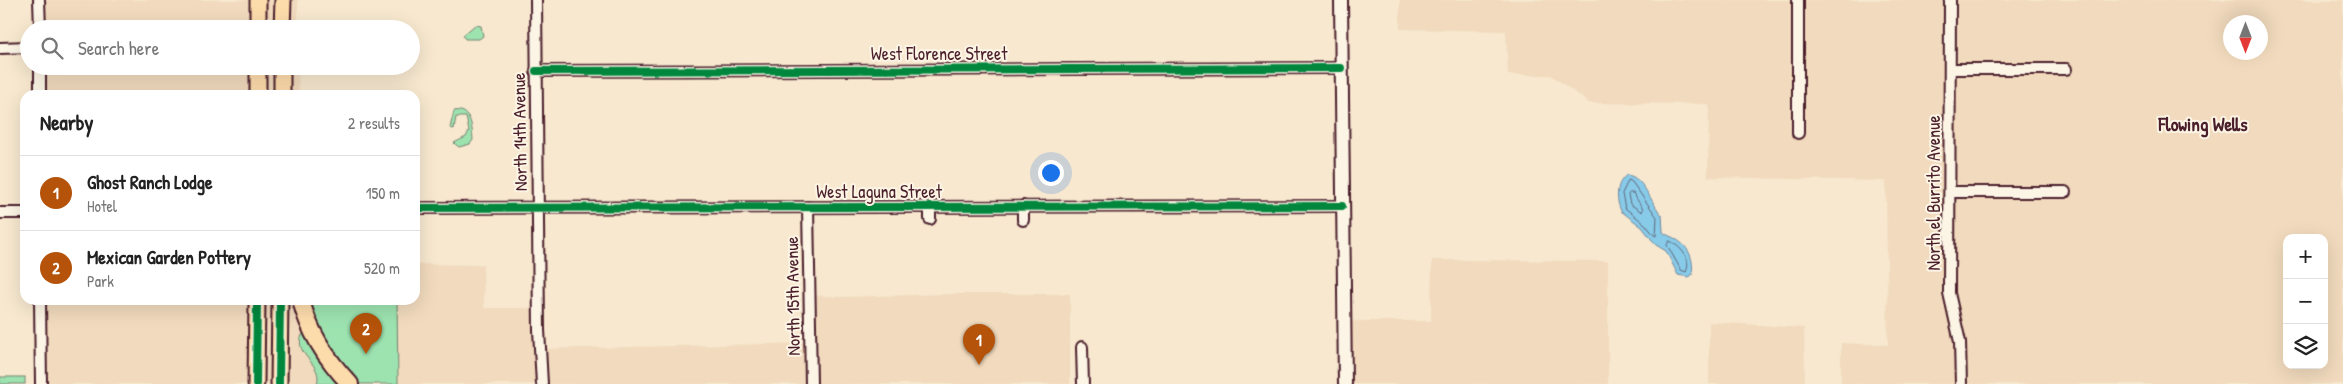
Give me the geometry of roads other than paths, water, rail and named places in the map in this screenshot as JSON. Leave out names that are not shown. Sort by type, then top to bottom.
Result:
[{"type":"highway","points":[[303,305],[308,323],[320,346],[350,384]]},
{"type":"main road","points":[[258,0],[258,20]]},
{"type":"main road","points":[[282,20],[283,0]]},
{"type":"main road","points":[[258,75],[258,90]]},
{"type":"main road","points":[[282,75],[282,90]]},
{"type":"main road","points":[[256,384],[257,305]]},
{"type":"main road","points":[[279,384],[280,305]]},
{"type":"street","points":[[39,0],[40,20]]},
{"type":"street","name":"North 14th Avenue","points":[[536,0],[538,330],[542,384]]},
{"type":"street","points":[[1341,0],[1345,384]]},
{"type":"street","points":[[1798,0],[1798,133]]},
{"type":"street","name":"North el Burrito Avenue","points":[[1950,0],[1949,293],[1960,342],[1961,384]]},
{"type":"street","points":[[0,48],[20,47]]},
{"type":"street","name":"West Florence Street","points":[[536,71],[1341,68]]},
{"type":"street","points":[[1951,69],[2066,68]]},
{"type":"street","points":[[40,75],[40,90]]},
{"type":"street","points":[[1950,192],[2065,192]]},
{"type":"street","points":[[1023,206],[1023,220]]},
{"type":"street","name":"West Laguna Street","points":[[420,208],[1342,206]]},
{"type":"street","name":"North 15th Avenue","points":[[808,207],[811,384]]},
{"type":"street","points":[[930,207],[930,219]]},
{"type":"street","points":[[0,213],[20,213]]},
{"type":"street","points":[[40,305],[41,384]]},
{"type":"street","points":[[1082,348],[1083,384]]},
{"type":"water","points":[[1627,175],[1633,177],[1643,186],[1662,215],[1663,232],[1681,243],[1688,251],[1692,264],[1692,275],[1689,277],[1678,275],[1666,251],[1656,245],[1642,227],[1621,211],[1618,202],[1618,192],[1620,182]]},
{"type":"place","name":"Mexican Garden Pottery","points":[[366,354]]},
{"type":"place","name":"Ghost Ranch Lodge","points":[[979,365]]},
{"type":"district","name":"Flowing Wells","points":[[2203,124]]}]
